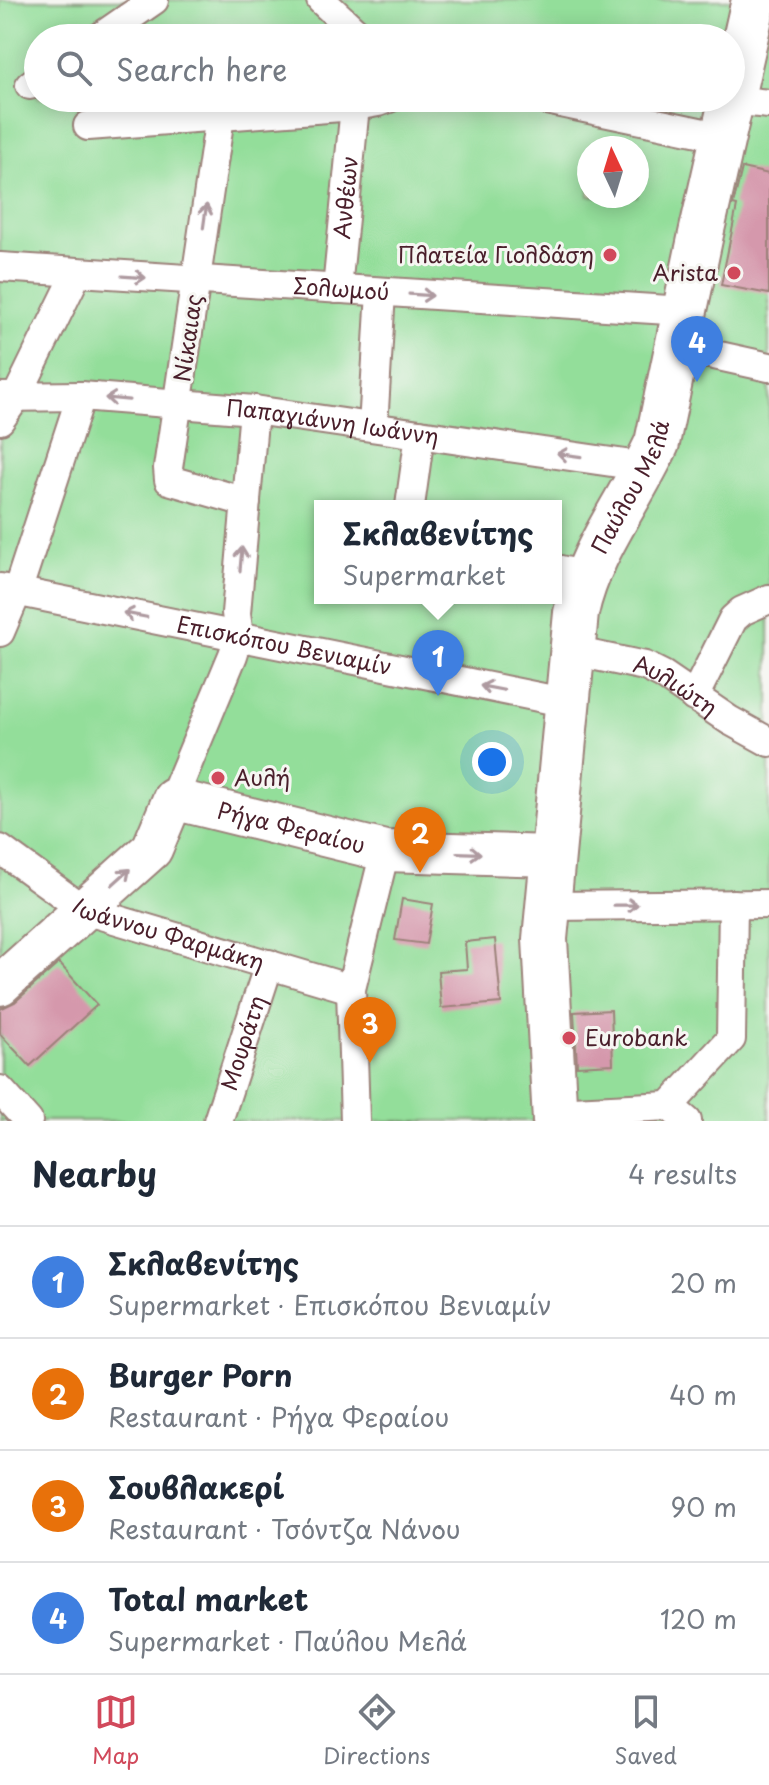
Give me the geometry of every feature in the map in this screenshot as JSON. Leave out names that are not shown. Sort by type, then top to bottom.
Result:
[{"type":"main road","name":"Παύλου Μελά","points":[[745,73],[752,1]]},
{"type":"main road","name":"Παύλου Μελά","points":[[554,1116],[545,939],[576,613],[571,572],[646,467],[657,443],[681,329],[741,114]]},
{"type":"street","points":[[119,24],[154,0]]},
{"type":"street","points":[[321,0],[347,24]]},
{"type":"street","points":[[88,126],[274,112]]},
{"type":"street","name":"Ανθέων","points":[[337,289],[354,112]]},
{"type":"street","points":[[716,112],[741,114]]},
{"type":"street","name":"Νίκαιας","points":[[220,116],[168,468],[169,480],[246,502]]},
{"type":"street","name":"Σολωμού","points":[[0,267],[381,292],[681,329],[769,367]]},
{"type":"street","points":[[0,420],[8,397],[77,273]]},
{"type":"street","points":[[373,427],[381,292]]},
{"type":"street","points":[[0,632],[9,590],[81,396]]},
{"type":"street","name":"Παπαγιάννη Ιωάννη","points":[[8,397],[81,396],[254,410],[646,467]]},
{"type":"street","points":[[0,985],[152,849],[239,636],[236,613],[254,410]]},
{"type":"street","points":[[411,500],[420,434]]},
{"type":"street","name":"Επισκόπου Βενιαμίν","points":[[9,590],[568,703]]},
{"type":"street","points":[[694,697],[733,619],[742,611],[769,599]]},
{"type":"street","name":"Αυλιώτη","points":[[572,651],[645,666],[769,742]]},
{"type":"street","name":"Ρήγα Φεραίου","points":[[173,799],[385,851],[553,856]]},
{"type":"street","name":"Ιωάννου Φαρμάκη","points":[[0,849],[84,910],[351,989]]},
{"type":"street","points":[[355,1121],[351,989],[385,851]]},
{"type":"street","points":[[554,1116],[678,1114],[731,1039],[733,904]]},
{"type":"street","points":[[548,906],[769,904]]},
{"type":"street","name":"Μουράτη","points":[[218,1121],[269,964]]},
{"type":"street","points":[[0,1090],[28,1121]]},
{"type":"green space","points":[[0,0],[769,0],[769,1121],[0,1121]]},
{"type":"building","points":[[742,168],[769,174],[769,294],[721,285]]},
{"type":"building","points":[[402,899],[433,904],[426,944],[395,940]]},
{"type":"building","points":[[495,939],[501,1003],[441,1008],[438,971],[467,969],[465,942]]},
{"type":"building","points":[[59,963],[97,1005],[30,1066],[0,1034],[0,1009],[15,1002]]},
{"type":"building","points":[[611,1010],[613,1064],[577,1066],[574,1012]]},
{"type":"place","name":"Πλατεία Γιολδάση","points":[[610,255]]},
{"type":"place","name":"Arista","points":[[734,273]]},
{"type":"place","name":"Total market","points":[[697,382]]},
{"type":"place","name":"Σκλαβενίτης","points":[[438,696]]},
{"type":"place","name":"Αυλή","points":[[218,778]]},
{"type":"place","name":"Burger Porn","points":[[420,873]]},
{"type":"place","name":"Eurobank","points":[[569,1038]]},
{"type":"place","name":"Σουβλακερί","points":[[370,1063]]}]
